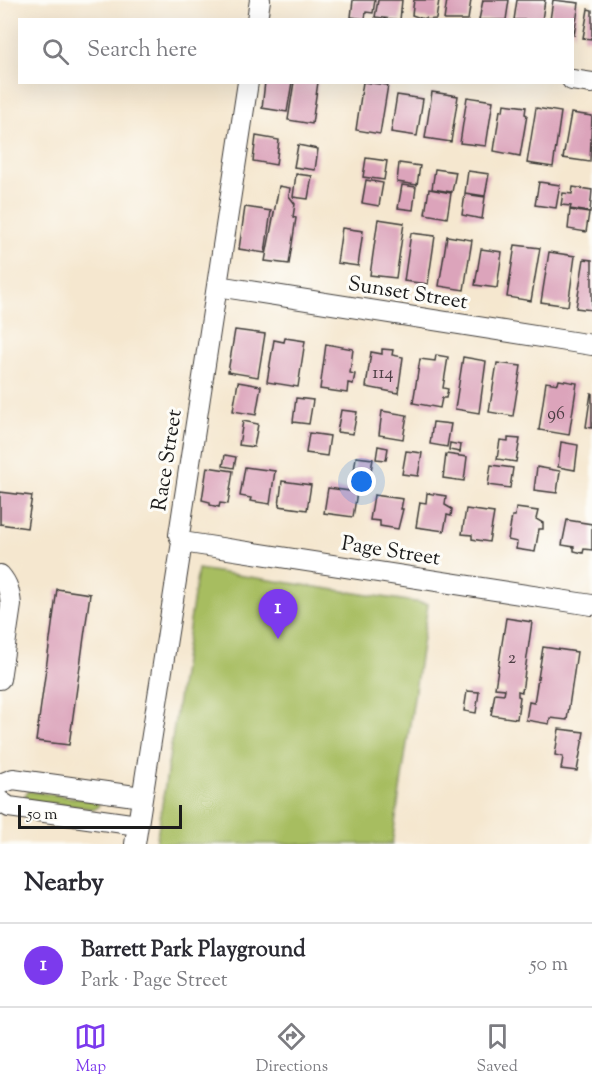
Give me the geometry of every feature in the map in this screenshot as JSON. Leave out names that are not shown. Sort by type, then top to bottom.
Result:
[{"type":"street","points":[[257,18],[260,0]]},
{"type":"street","points":[[574,80],[592,83]]},
{"type":"street","name":"Race Street","points":[[137,835],[182,542],[179,535],[248,84]]},
{"type":"street","name":"Sunset Street","points":[[217,286],[592,345]]},
{"type":"street","name":"Page Street","points":[[182,542],[592,605]]},
{"type":"street","points":[[0,575],[6,584],[11,605],[0,679]]},
{"type":"street","points":[[0,784],[13,779],[142,798]]},
{"type":"street","points":[[0,801],[9,807],[137,835]]},
{"type":"green space","points":[[198,569],[428,604],[392,844],[156,844]]},
{"type":"green space","points":[[29,791],[96,801],[99,805],[95,809],[27,800],[25,795]]},
{"type":"building","points":[[353,0],[375,0],[373,13],[366,12],[365,18],[351,17]]},
{"type":"building","points":[[378,0],[402,0],[400,18],[375,17]]},
{"type":"building","points":[[414,0],[439,0],[436,18],[420,18],[412,15]]},
{"type":"building","points":[[447,0],[471,0],[468,18],[444,18]]},
{"type":"building","points":[[483,0],[509,0],[506,18],[479,18]]},
{"type":"building","points":[[517,0],[545,0],[542,18],[514,18]]},
{"type":"building","points":[[553,0],[579,3],[574,36],[574,18],[550,18]]},
{"type":"building","points":[[588,9],[592,10],[592,39],[583,38]]},
{"type":"building","points":[[265,84],[292,84],[287,112],[262,108]]},
{"type":"building","points":[[294,84],[318,84],[312,124],[288,120]]},
{"type":"building","points":[[363,84],[388,85],[380,134],[356,130]]},
{"type":"building","points":[[432,92],[458,96],[451,142],[425,138]]},
{"type":"building","points":[[397,95],[423,99],[417,136],[391,132]]},
{"type":"building","points":[[467,97],[493,101],[486,146],[460,143]]},
{"type":"building","points":[[504,104],[526,107],[525,114],[527,115],[520,156],[494,151],[500,110],[503,111]]},
{"type":"building","points":[[536,108],[561,112],[553,167],[527,163]]},
{"type":"building","points":[[571,113],[592,116],[590,162],[563,158]]},
{"type":"building","points":[[256,136],[279,140],[276,165],[253,161]]},
{"type":"building","points":[[298,145],[318,149],[315,170],[294,167]]},
{"type":"building","points":[[366,158],[387,161],[384,180],[363,177]]},
{"type":"building","points":[[399,163],[420,166],[417,185],[397,182]]},
{"type":"building","points":[[435,169],[456,172],[452,192],[432,189]]},
{"type":"building","points":[[468,171],[489,174],[485,196],[465,193]]},
{"type":"building","points":[[296,174],[312,176],[308,199],[293,197]]},
{"type":"building","points":[[366,180],[383,183],[379,206],[362,203]]},
{"type":"building","points":[[539,182],[560,185],[556,208],[535,205]]},
{"type":"building","points":[[402,185],[416,187],[413,210],[398,208]]},
{"type":"building","points":[[279,186],[290,188],[289,196],[295,204],[293,217],[296,218],[289,264],[265,261]]},
{"type":"building","points":[[573,187],[592,190],[590,212],[561,205],[563,193],[572,194]]},
{"type":"building","points":[[429,189],[451,193],[447,218],[425,214]]},
{"type":"building","points":[[465,194],[485,197],[482,219],[462,215]]},
{"type":"building","points":[[245,207],[271,211],[265,253],[239,249]]},
{"type":"building","points":[[570,210],[589,213],[586,232],[568,229]]},
{"type":"building","points":[[378,219],[404,223],[396,278],[370,275]]},
{"type":"building","points":[[342,228],[363,231],[358,266],[337,263]]},
{"type":"building","points":[[411,233],[435,236],[428,284],[404,281]]},
{"type":"building","points":[[447,236],[472,240],[464,290],[439,286]]},
{"type":"building","points":[[515,245],[540,248],[531,301],[507,297]]},
{"type":"building","points":[[481,249],[502,252],[497,288],[475,285]]},
{"type":"building","points":[[549,252],[575,256],[568,306],[541,302]]},
{"type":"building","points":[[584,259],[592,260],[592,310],[576,308]]},
{"type":"building","points":[[235,330],[265,334],[258,377],[228,372]]},
{"type":"building","points":[[285,338],[305,341],[298,387],[267,382],[274,340],[284,342]]},
{"type":"building","points":[[326,344],[353,349],[350,373],[355,374],[353,384],[348,383],[347,393],[320,389]]},
{"type":"building","points":[[382,349],[393,350],[392,355],[403,357],[398,393],[366,387],[371,352],[382,354]]},
{"type":"building","points":[[436,355],[448,357],[443,388],[448,389],[446,398],[442,398],[440,408],[413,403],[420,359],[435,361]]},
{"type":"building","points":[[463,357],[486,361],[479,413],[455,409]]},
{"type":"building","points":[[497,363],[521,366],[513,416],[489,412]]},
{"type":"building","points":[[559,380],[577,383],[569,435],[539,430],[546,382],[558,384]]},
{"type":"building","points":[[238,382],[261,386],[256,415],[233,411]]},
{"type":"building","points":[[592,393],[592,428],[586,427]]},
{"type":"building","points":[[296,398],[313,400],[309,424],[293,422]]},
{"type":"building","points":[[341,410],[357,412],[353,434],[337,432]]},
{"type":"building","points":[[382,411],[407,415],[403,439],[379,435]]},
{"type":"building","points":[[243,421],[258,424],[254,447],[239,445]]},
{"type":"building","points":[[433,422],[451,424],[447,447],[430,444]]},
{"type":"building","points":[[309,433],[330,436],[327,456],[306,453]]},
{"type":"building","points":[[508,438],[520,439],[516,462],[497,459],[500,440],[508,441]]},
{"type":"building","points":[[561,442],[578,445],[575,470],[558,467]]},
{"type":"building","points":[[450,443],[461,445],[460,452],[449,450]]},
{"type":"building","points":[[378,446],[388,448],[386,460],[376,459]]},
{"type":"building","points":[[406,451],[422,453],[418,476],[402,474]]},
{"type":"building","points":[[446,454],[467,457],[464,481],[443,478]]},
{"type":"building","points":[[225,455],[236,457],[234,468],[223,466]]},
{"type":"building","points":[[356,457],[373,459],[369,482],[353,479]]},
{"type":"building","points":[[491,465],[513,468],[510,488],[488,485]]},
{"type":"building","points":[[207,467],[233,471],[228,504],[220,503],[219,507],[202,500]]},
{"type":"building","points":[[245,467],[275,471],[270,504],[250,501],[251,498],[240,496]]},
{"type":"building","points":[[537,467],[560,471],[557,493],[534,490]]},
{"type":"building","points":[[282,481],[311,485],[307,510],[279,506]]},
{"type":"building","points":[[328,488],[357,492],[353,517],[324,513]]},
{"type":"building","points":[[0,492],[32,496],[27,528],[0,524]]},
{"type":"building","points":[[427,493],[446,496],[445,505],[452,509],[451,516],[447,515],[444,531],[416,527],[420,502],[426,503]]},
{"type":"building","points":[[374,495],[403,499],[398,529],[380,526],[380,521],[370,520]]},
{"type":"building","points":[[516,508],[538,511],[536,519],[543,523],[543,529],[539,529],[535,552],[516,549],[517,542],[508,540],[512,516],[515,516]]},
{"type":"building","points":[[466,509],[494,513],[489,542],[472,539],[472,535],[462,534]]},
{"type":"building","points":[[567,520],[592,524],[592,550],[584,549],[583,553],[574,551],[574,547],[562,545]]},
{"type":"building","points":[[57,589],[90,594],[69,745],[36,741]]},
{"type":"building","points":[[506,618],[532,622],[522,692],[518,691],[520,697],[517,719],[491,715],[495,693],[504,694],[505,689],[495,688]]},
{"type":"building","points":[[543,647],[577,652],[567,720],[550,718],[549,724],[526,720],[529,702],[534,703]]},
{"type":"building","points":[[467,691],[479,692],[476,713],[464,711]]},
{"type":"building","points":[[559,729],[584,732],[577,771],[561,769],[563,757],[555,755]]},
{"type":"place","name":"Barrett Park Playground","points":[[278,639]]}]
